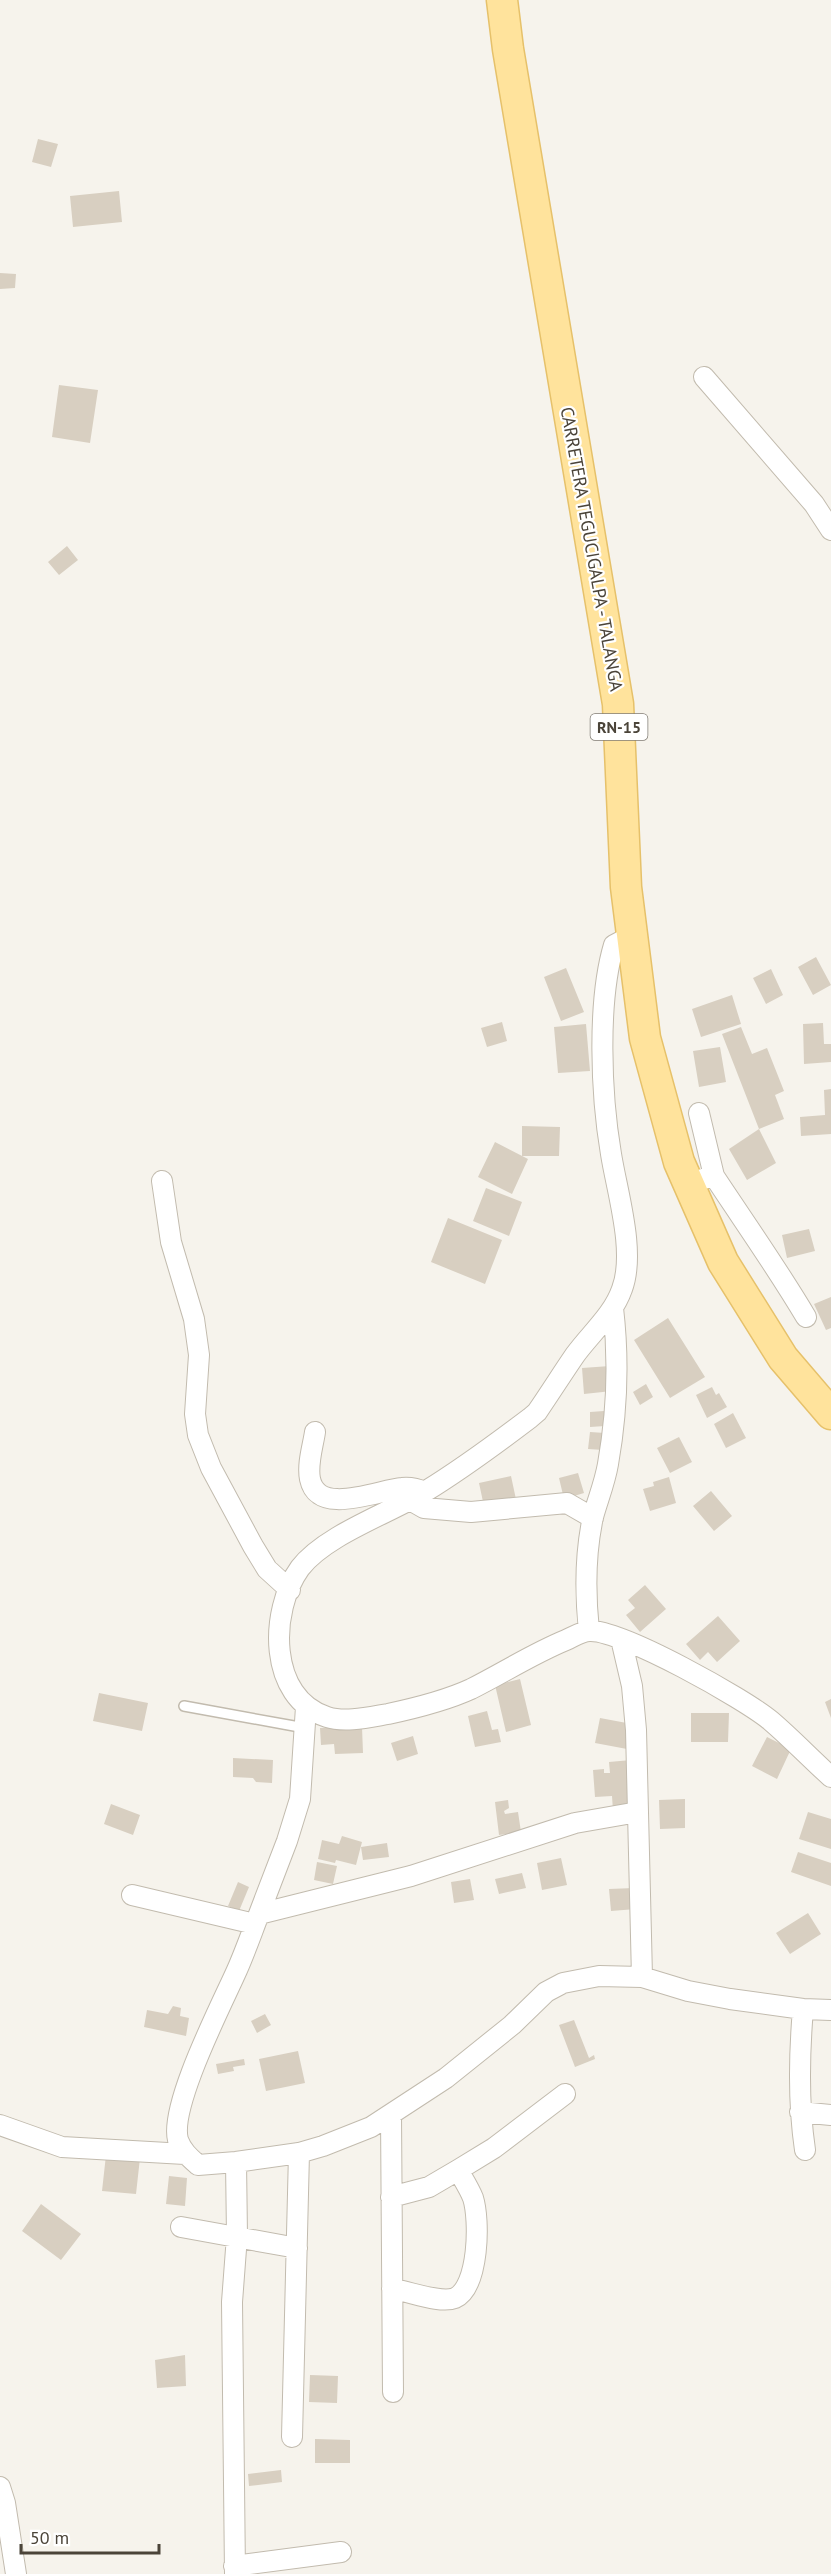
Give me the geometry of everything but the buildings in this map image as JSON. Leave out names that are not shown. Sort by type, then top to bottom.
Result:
[{"type":"main road","name":"CARRETERA TEGUCIGALPA - TALANGA","points":[[502,0],[507,49],[618,704],[631,936],[645,1038],[679,1162],[702,1180],[723,1262],[783,1358],[831,1414]]},
{"type":"street","points":[[704,376],[814,504],[831,531]]},
{"type":"street","points":[[631,936],[614,945],[608,966],[603,1083],[610,1151],[626,1247],[627,1270],[623,1288],[613,1308],[576,1355],[537,1412],[418,1496],[315,1554],[300,1569],[281,1612],[278,1647],[285,1674],[306,1707],[328,1718],[350,1719],[387,1714],[434,1703],[470,1689],[535,1652],[589,1631],[621,1639],[684,1668],[758,1711],[771,1720],[831,1777]]},
{"type":"street","points":[[699,1113],[702,1180],[751,1233],[772,1260],[806,1317]]},
{"type":"street","points":[[162,1181],[171,1242],[194,1319],[199,1355],[195,1414],[198,1436],[210,1468],[267,1569],[290,1590]]},
{"type":"street","points":[[589,1631],[585,1592],[593,1518],[608,1465],[616,1403],[613,1308]]},
{"type":"street","points":[[315,1432],[310,1479],[317,1493],[330,1499],[345,1499],[403,1488],[418,1496],[424,1508],[471,1512],[567,1503],[593,1518]]},
{"type":"street","points":[[621,1639],[632,1686],[642,1977]]},
{"type":"street","points":[[306,1707],[300,1799],[287,1841],[237,1970],[207,2032],[178,2118],[178,2138],[185,2154],[198,2165],[299,2153],[324,2146],[371,2127],[446,2078],[512,2025],[546,1992],[563,1983],[599,1976],[642,1977],[699,1993],[803,2009],[831,2010]]},
{"type":"street","points":[[132,1895],[257,1919],[411,1876],[575,1823],[638,1812]]},
{"type":"street","points":[[803,2009],[800,2112],[805,2150]]},
{"type":"street","points":[[391,2197],[429,2187],[458,2170],[494,2148],[565,2094]]},
{"type":"street","points":[[800,2112],[831,2115]]},
{"type":"street","points":[[391,2115],[393,2392]]},
{"type":"street","points":[[0,2125],[62,2147],[185,2154]]},
{"type":"street","points":[[292,2436],[299,2153]]},
{"type":"street","points":[[236,2162],[237,2236],[232,2302],[235,2570],[341,2552]]},
{"type":"street","points":[[392,2289],[439,2300],[456,2297],[468,2286],[475,2256],[477,2223],[473,2199],[458,2170]]},
{"type":"street","points":[[181,2227],[297,2248]]},
{"type":"street","points":[[0,2487],[5,2503],[16,2574]]},
{"type":"lane","points":[[184,1706],[305,1728]]}]
